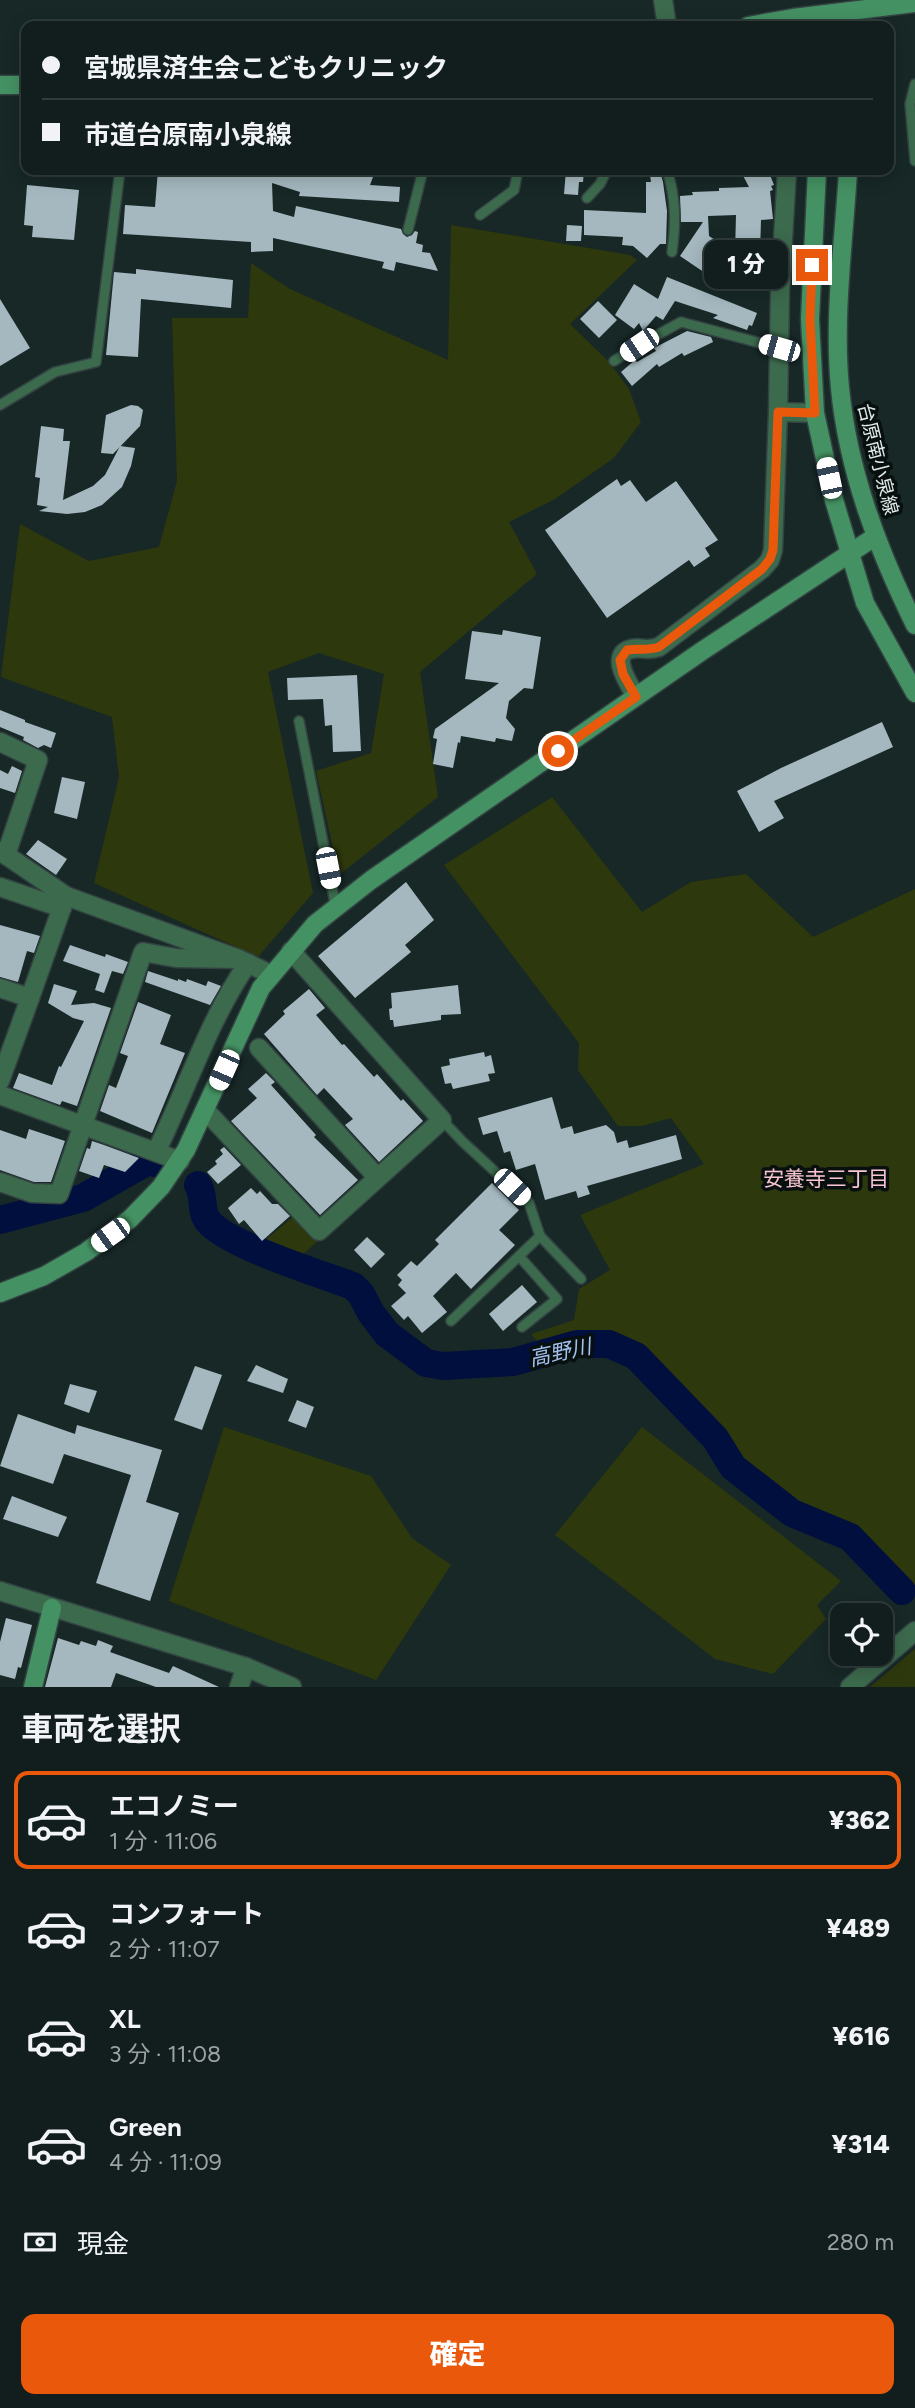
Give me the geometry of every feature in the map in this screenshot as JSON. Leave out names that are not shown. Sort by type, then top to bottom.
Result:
[{"type":"street","points":[[663,0],[666,21]]},
{"type":"street","points":[[778,21],[915,3]]},
{"type":"street","points":[[0,85],[21,85]]},
{"type":"street","points":[[636,697],[623,674],[620,660],[627,650],[636,648],[648,651],[659,647],[762,569],[773,550],[787,175]]},
{"type":"street","points":[[817,175],[810,320],[815,413],[834,500],[865,603],[915,693]]},
{"type":"street","name":"台原南小泉線","points":[[848,175],[838,343],[846,434],[876,536],[915,625]]},
{"type":"street","points":[[778,412],[815,413]]},
{"type":"street","points":[[0,1293],[65,1266],[102,1241],[144,1206],[180,1161],[206,1111],[261,988],[316,924],[371,880],[876,536]]},
{"type":"street","points":[[0,742],[38,760],[3,853],[64,902]]},
{"type":"street","points":[[0,887],[64,902],[243,961],[272,975]]},
{"type":"street","points":[[0,1081],[64,902]]},
{"type":"street","points":[[206,1111],[319,1231],[442,1120],[291,951]]},
{"type":"street","points":[[0,1182],[32,1192],[59,1194],[143,952],[176,958],[243,961]]},
{"type":"street","points":[[156,1152],[180,1103],[202,1044],[243,961]]},
{"type":"street","points":[[0,988],[30,998]]},
{"type":"street","points":[[259,1048],[377,1177]]},
{"type":"street","points":[[0,1095],[180,1161]]},
{"type":"street","points":[[0,1591],[246,1667],[292,1687]]},
{"type":"street","points":[[33,1687],[52,1608]]},
{"type":"street","points":[[850,1687],[915,1631]]},
{"type":"street","points":[[239,1687],[246,1667]]},
{"type":"lane","points":[[915,84],[910,104],[915,162]]},
{"type":"lane","points":[[0,405],[55,372],[96,362],[119,175]]},
{"type":"lane","points":[[408,230],[422,175]]},
{"type":"lane","points":[[480,215],[514,190],[517,175]]},
{"type":"lane","points":[[587,198],[604,175]]},
{"type":"lane","points":[[669,175],[675,193],[676,223],[672,252]]},
{"type":"lane","points":[[614,361],[681,322],[779,348]]},
{"type":"lane","points":[[299,721],[336,908]]},
{"type":"lane","points":[[442,1120],[529,1203],[540,1236],[581,1279]]},
{"type":"lane","points":[[451,1321],[540,1236]]},
{"type":"lane","points":[[519,1256],[557,1299],[523,1327]]},
{"type":"green space","points":[[451,225],[630,255],[637,260],[570,324],[609,362],[629,389],[641,422],[614,458],[555,499],[509,522],[537,574],[420,672],[438,797],[339,875],[316,771],[371,753],[384,674],[319,653],[268,672],[313,893],[258,957],[94,883],[119,777],[112,717],[1,677],[20,524],[89,561],[159,547],[177,481],[172,318],[248,318],[251,263],[290,289],[448,360]]},
{"type":"green space","points":[[552,797],[642,912],[691,882],[746,874],[813,937],[915,889],[915,1598],[856,1535],[797,1506],[717,1434],[637,1353],[608,1339],[580,1338],[544,1350],[531,1334],[574,1320],[579,1289],[610,1270],[580,1215],[704,1164],[671,1118],[642,1126],[618,1126],[578,1070],[579,1043],[444,865]]},
{"type":"green space","points":[[293,1217],[319,1240],[302,1255],[263,1242]]},
{"type":"green space","points":[[224,1427],[371,1476],[412,1538],[451,1565],[376,1680],[169,1601]]},
{"type":"green space","points":[[642,1427],[841,1581],[817,1605],[826,1619],[773,1674],[715,1659],[555,1535]]},
{"type":"green space","points":[[915,1649],[915,1687],[870,1687]]},
{"type":"building","points":[[158,175],[364,175],[373,177],[370,185],[400,187],[399,202],[299,196],[300,192],[272,183],[273,211],[294,217],[296,206],[401,229],[407,237],[415,231],[418,232],[416,243],[423,245],[422,252],[430,253],[438,271],[396,262],[394,271],[382,268],[384,262],[273,238],[273,251],[251,252],[251,242],[123,234],[125,205],[155,207]]},
{"type":"building","points":[[566,175],[584,175],[583,182],[579,182],[578,195],[564,194]]},
{"type":"building","points":[[650,175],[661,175],[663,182],[667,211],[666,244],[660,244],[647,258],[633,246],[622,245],[623,237],[584,235],[584,210],[646,213],[646,182],[651,182]]},
{"type":"building","points":[[743,175],[770,175],[774,185],[770,191],[773,219],[761,220],[760,253],[769,253],[767,280],[711,277],[680,256],[703,222],[681,222],[680,196],[693,195],[692,192],[719,191],[719,188],[749,187]],"holes":[[[736,215],[735,253],[709,236],[708,216]]]},
{"type":"building","points":[[27,185],[79,190],[74,240],[32,237],[33,226],[24,225]]},
{"type":"building","points":[[567,225],[582,226],[581,241],[566,241]]},
{"type":"building","points":[[136,269],[233,280],[231,308],[141,299],[138,357],[106,355],[114,272],[136,274]]},
{"type":"building","points":[[667,277],[757,313],[752,326],[749,325],[747,330],[713,318],[718,315],[675,301],[663,320],[656,316],[643,331],[639,323],[634,329],[615,315],[634,284],[658,299]]},
{"type":"building","points":[[0,299],[30,348],[0,366]]},
{"type":"building","points":[[598,301],[617,320],[599,338],[580,319]]},
{"type":"building","points":[[687,331],[711,337],[713,342],[684,356],[682,353],[659,367],[657,364],[632,386],[621,372],[635,360],[637,362],[656,351],[654,348]]},
{"type":"building","points":[[131,405],[143,410],[140,426],[113,454],[101,453],[106,415]]},
{"type":"building","points":[[41,426],[64,429],[63,441],[70,441],[63,500],[93,486],[105,475],[120,446],[135,448],[122,487],[102,505],[85,512],[67,514],[39,511],[48,507],[37,505],[40,478],[35,477]]},
{"type":"building","points":[[617,479],[621,486],[630,480],[646,502],[676,481],[718,540],[705,548],[710,556],[694,567],[689,560],[607,618],[545,530]]},
{"type":"building","points":[[503,630],[541,637],[533,689],[524,688],[509,701],[506,718],[515,729],[512,741],[496,738],[495,742],[461,736],[453,768],[433,764],[437,739],[433,738],[435,729],[499,683],[465,679],[472,631],[502,635]]},
{"type":"building","points":[[357,675],[361,751],[333,752],[332,725],[325,726],[323,699],[288,700],[287,678]]},
{"type":"building","points":[[0,710],[56,733],[51,748],[44,745],[38,748],[23,740],[24,737],[0,727]]},
{"type":"building","points":[[882,722],[893,747],[774,801],[784,818],[759,832],[737,791]]},
{"type":"building","points":[[12,766],[22,771],[15,793],[0,788],[0,770],[8,774]]},
{"type":"building","points":[[62,777],[85,782],[77,819],[54,813]]},
{"type":"building","points":[[38,840],[67,859],[56,875],[26,854]]},
{"type":"building","points":[[406,882],[434,920],[405,945],[411,952],[355,998],[318,956]]},
{"type":"building","points":[[0,925],[40,936],[34,953],[27,951],[18,982],[0,977]]},
{"type":"building","points":[[70,945],[128,962],[123,974],[112,971],[104,993],[95,990],[100,974],[63,961]]},
{"type":"building","points":[[148,971],[178,981],[186,982],[187,979],[206,986],[208,981],[221,986],[210,1005],[145,982]]},
{"type":"building","points":[[54,984],[77,991],[71,1005],[94,1003],[111,1008],[77,1106],[62,1101],[60,1105],[13,1088],[19,1073],[52,1085],[59,1066],[61,1067],[84,1021],[73,1018],[48,1003]]},
{"type":"building","points":[[458,985],[461,1014],[441,1015],[441,1020],[394,1027],[389,1009],[392,1008],[391,993]]},
{"type":"building","points":[[309,989],[325,1008],[316,1015],[374,1077],[377,1074],[423,1121],[379,1162],[345,1125],[353,1119],[324,1088],[317,1095],[264,1034],[285,1014],[283,1011]]},
{"type":"building","points":[[138,1002],[171,1015],[160,1044],[185,1053],[152,1133],[100,1111],[109,1085],[116,1088],[128,1056],[120,1053]]},
{"type":"building","points":[[484,1052],[485,1057],[491,1055],[495,1073],[488,1074],[490,1081],[453,1089],[451,1083],[445,1084],[441,1067],[450,1065],[449,1059]]},
{"type":"building","points":[[266,1073],[275,1082],[271,1085],[316,1135],[314,1137],[358,1180],[320,1215],[231,1121],[257,1098],[248,1089]]},
{"type":"building","points":[[552,1097],[561,1129],[572,1126],[574,1134],[606,1125],[614,1132],[617,1143],[627,1140],[629,1148],[676,1135],[682,1159],[587,1186],[590,1194],[578,1198],[576,1191],[545,1200],[535,1164],[516,1170],[510,1151],[504,1153],[497,1131],[483,1135],[478,1118]]},
{"type":"building","points":[[29,1129],[65,1141],[51,1182],[34,1182],[0,1170],[0,1130],[26,1139]]},
{"type":"building","points":[[92,1141],[139,1158],[125,1172],[104,1165],[99,1178],[79,1171]]},
{"type":"building","points":[[224,1147],[241,1165],[218,1184],[207,1172],[217,1164],[215,1161],[223,1154],[220,1150]]},
{"type":"building","points":[[492,1183],[519,1210],[499,1230],[515,1245],[471,1289],[456,1273],[433,1296],[447,1312],[422,1333],[408,1316],[404,1320],[391,1306],[406,1293],[398,1285],[402,1280],[397,1275],[411,1261],[417,1266],[439,1244],[435,1240]]},
{"type":"building","points":[[251,1188],[257,1194],[260,1191],[272,1204],[278,1204],[290,1216],[262,1241],[244,1220],[239,1224],[228,1208]]},
{"type":"building","points":[[367,1237],[385,1254],[371,1268],[354,1250]]},
{"type":"building","points":[[522,1285],[537,1302],[503,1331],[489,1314]]},
{"type":"building","points":[[256,1365],[288,1379],[283,1393],[247,1381]]},
{"type":"building","points":[[195,1366],[222,1375],[202,1430],[174,1420]]},
{"type":"building","points":[[70,1384],[97,1391],[89,1413],[64,1404]]},
{"type":"building","points":[[297,1400],[314,1407],[306,1428],[288,1421]]},
{"type":"building","points":[[18,1414],[75,1434],[77,1425],[162,1450],[146,1502],[179,1513],[150,1601],[96,1583],[131,1475],[64,1454],[53,1484],[0,1466]]},
{"type":"building","points":[[12,1496],[67,1517],[58,1537],[3,1519]]},
{"type":"building","points":[[6,1618],[32,1625],[21,1668],[18,1667],[15,1679],[0,1675],[0,1642]]},
{"type":"building","points":[[58,1638],[79,1645],[81,1641],[96,1646],[98,1640],[113,1646],[110,1652],[169,1673],[173,1666],[219,1687],[156,1687],[116,1673],[111,1687],[45,1687]]},
{"type":"waterway","name":"高野川","points":[[0,1220],[83,1198],[148,1161],[155,1163]]},
{"type":"waterway","name":"高野川","points":[[198,1185],[206,1217],[218,1230],[254,1249],[353,1286],[387,1334],[426,1363],[443,1366],[513,1362],[577,1344],[609,1344],[636,1356],[715,1438],[733,1467],[792,1513],[850,1537],[902,1591]]},
{"type":"district","name":"安養寺三丁目","points":[[826,1178]]},
{"type":"route","points":[[558,751],[636,697],[623,674],[620,660],[627,650],[636,648],[648,651],[659,647],[762,569],[770,559],[773,550],[778,412],[815,413],[810,320],[812,265]]}]
